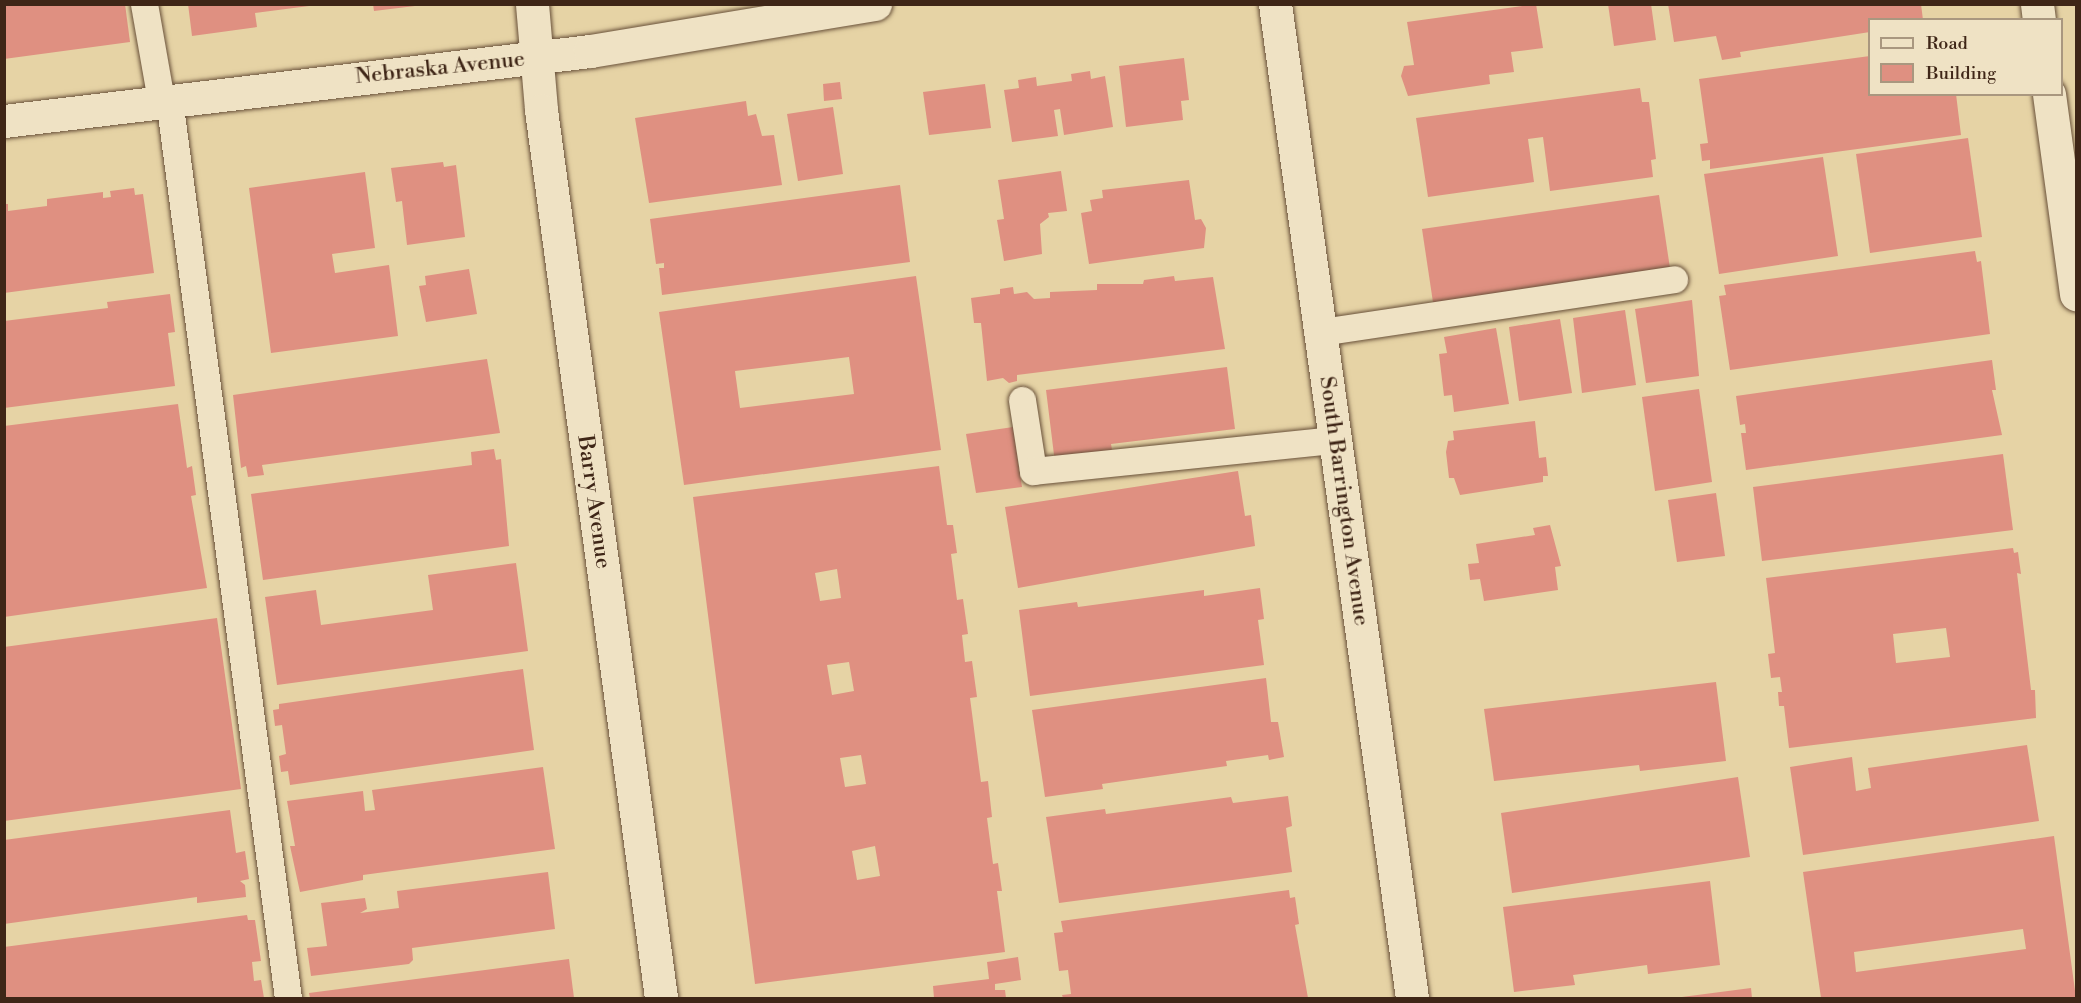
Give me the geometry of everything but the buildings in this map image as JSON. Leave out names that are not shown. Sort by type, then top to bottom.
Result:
[{"type":"street","name":"Barry Avenue","points":[[532,4],[537,57],[661,999]]},
{"type":"street","name":"Nebraska Avenue","points":[[4,121],[165,99],[537,57],[875,4]]},
{"type":"street","name":"South Barrington Avenue","points":[[1275,4],[1412,999]]},
{"type":"street","points":[[2049,96],[2076,294]]},
{"type":"lane","points":[[144,4],[165,99],[288,999]]},
{"type":"lane","points":[[1321,332],[1674,279]]},
{"type":"lane","points":[[1022,400],[1033,471],[1335,440]]}]
